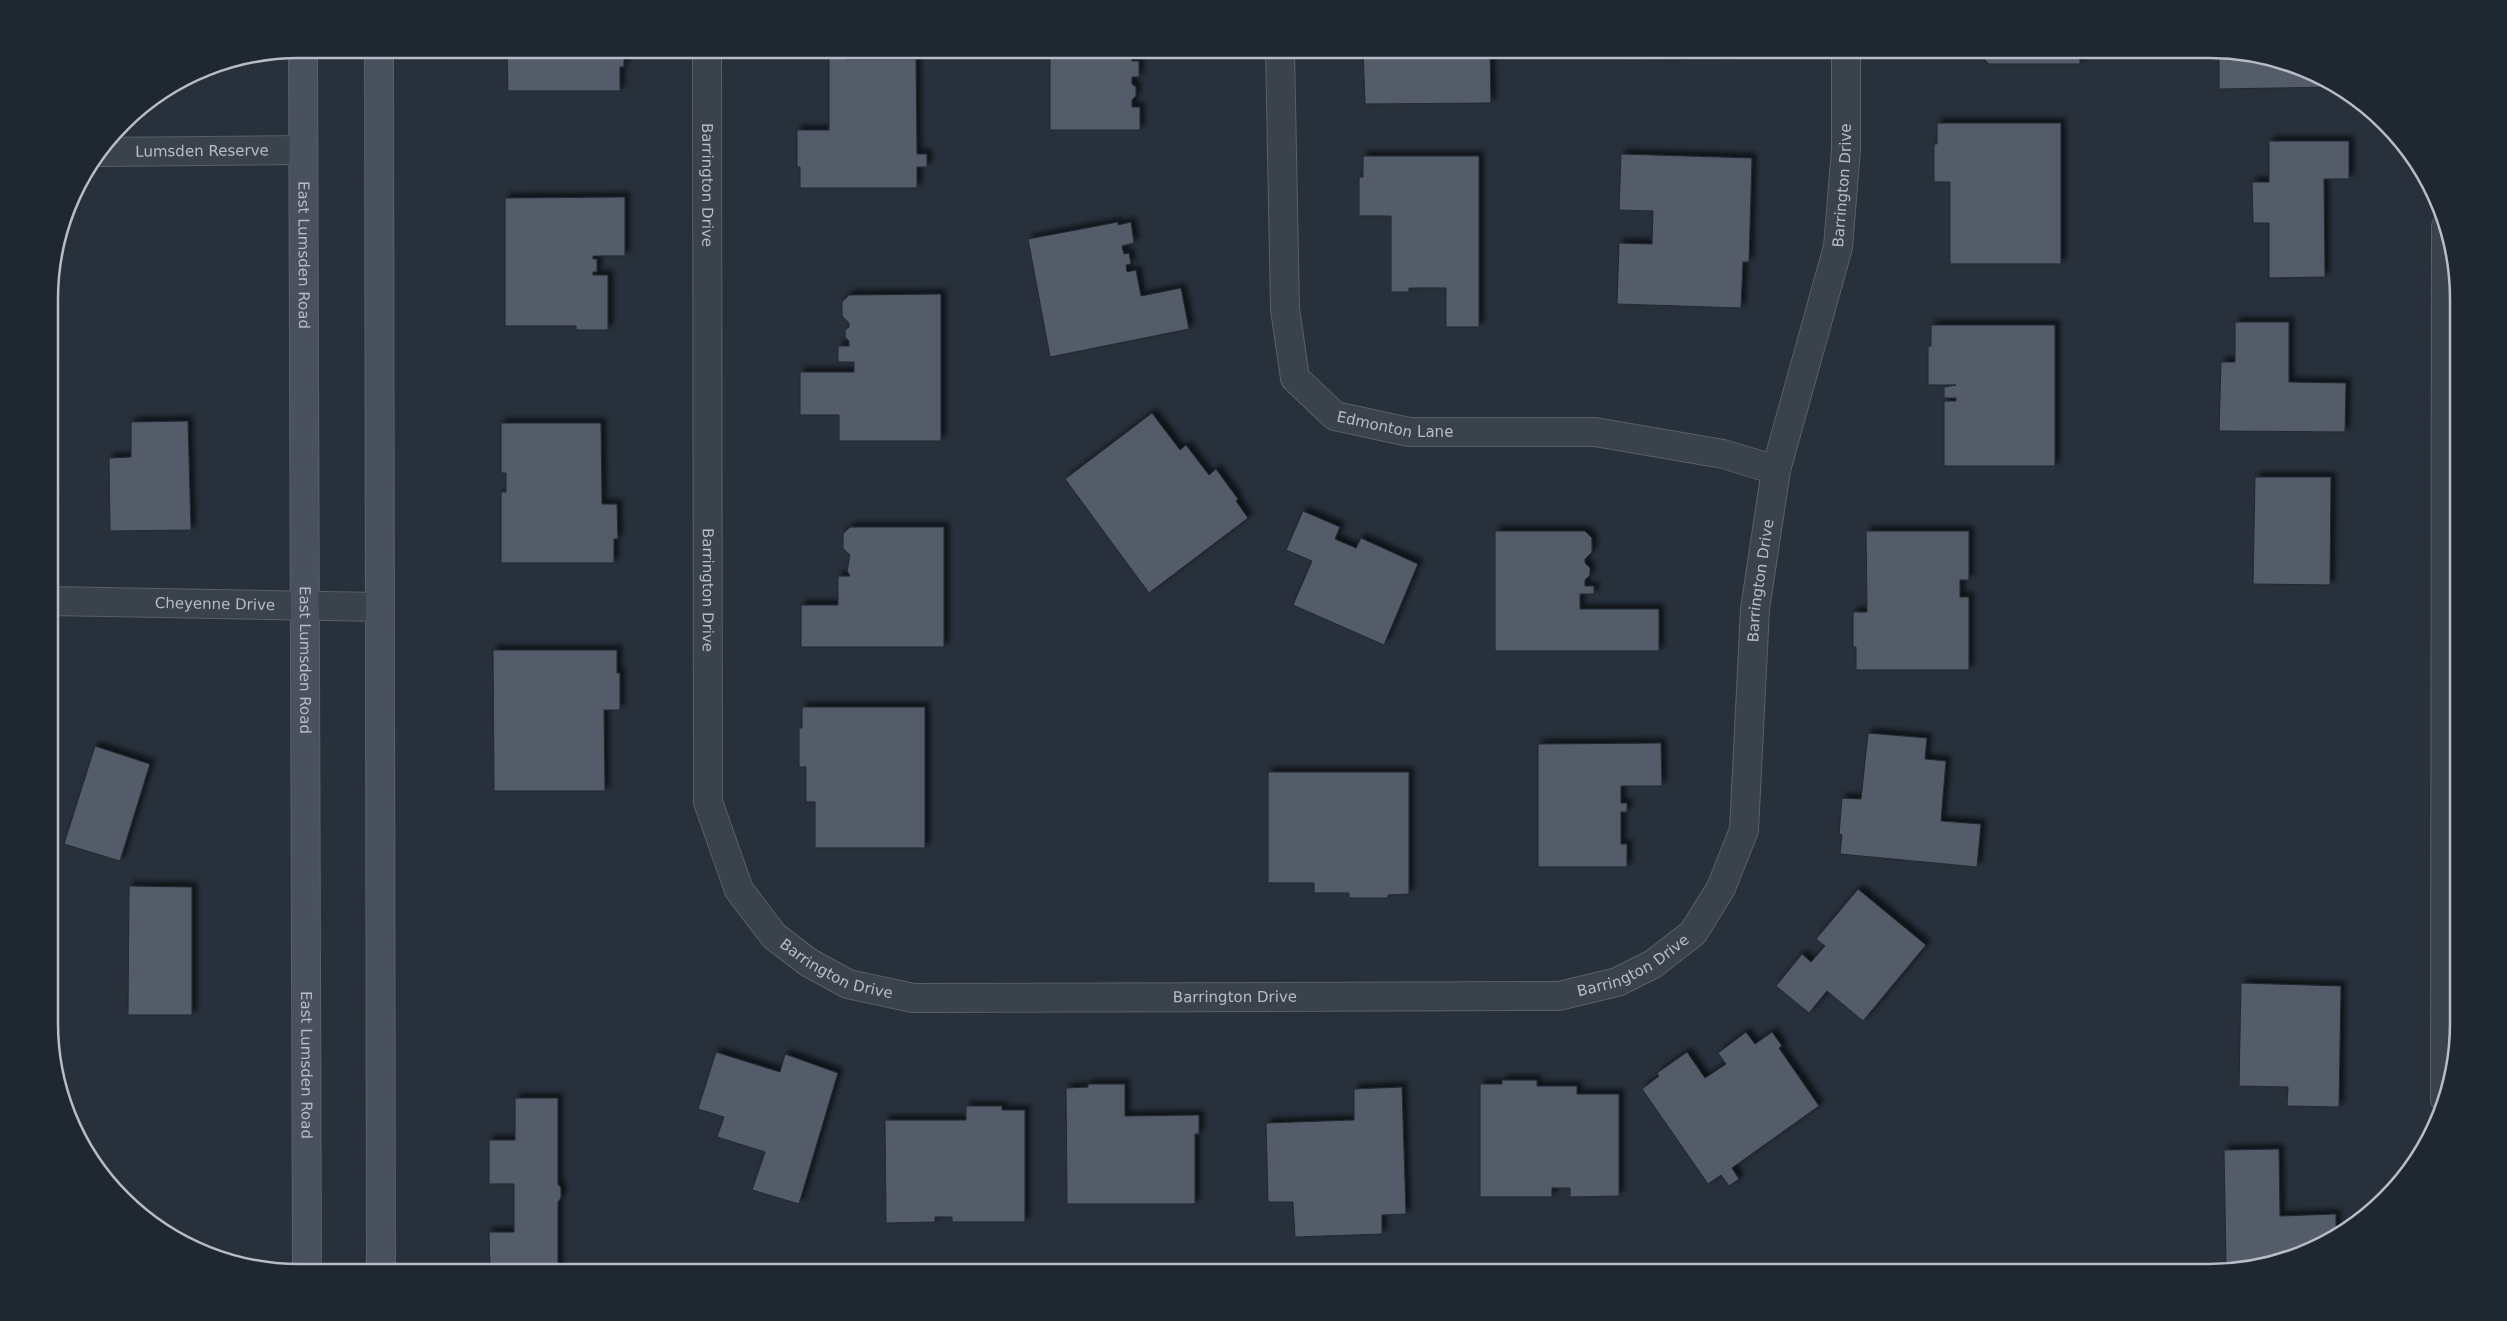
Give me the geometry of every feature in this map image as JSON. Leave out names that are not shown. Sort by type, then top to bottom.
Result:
[{"type":"main road","name":"East Lumsden Road","points":[[303,58],[308,1264]]},
{"type":"main road","points":[[379,58],[381,1264]]},
{"type":"street","name":"Barrington Drive","points":[[707,58],[708,802],[739,890],[774,936],[808,962],[848,984],[913,998],[1559,996],[1617,982],[1653,964],[1693,933],[1721,888],[1744,830],[1755,609],[1776,470],[1838,247],[1846,149],[1846,58]]},
{"type":"street","name":"Edmonton Lane","points":[[1280,58],[1285,309],[1295,378],[1335,416],[1409,432],[1595,432],[1723,454],[1776,470]]},
{"type":"street","name":"Lumsden Reserve","points":[[107,152],[302,150]]},
{"type":"street","points":[[2445,1069],[2446,259]]},
{"type":"street","name":"Cheyenne Drive","points":[[58,601],[380,607]]},
{"type":"building","points":[[507,58],[624,58],[624,67],[620,67],[620,91],[508,91]]},
{"type":"building","points":[[829,58],[916,59],[917,154],[927,154],[927,167],[917,167],[917,188],[800,188],[800,167],[797,167],[797,130],[829,130]]},
{"type":"building","points":[[1050,58],[1132,58],[1132,61],[1139,61],[1139,77],[1132,77],[1132,84],[1136,87],[1136,96],[1132,100],[1132,107],[1140,107],[1140,130],[1050,130]]},
{"type":"building","points":[[1363,58],[1490,58],[1491,103],[1365,104]]},
{"type":"building","points":[[1624,58],[1737,58],[1737,59],[1624,60]]},
{"type":"building","points":[[1983,58],[2080,58],[2080,64],[1989,64]]},
{"type":"building","points":[[2219,58],[2255,62],[2286,70],[2324,87],[2219,89]]},
{"type":"building","points":[[1937,123],[2061,123],[2061,264],[1950,264],[1950,182],[1934,182],[1934,144],[1937,144]]},
{"type":"building","points":[[2269,141],[2349,141],[2349,179],[2324,179],[2325,277],[2269,278],[2269,223],[2253,223],[2252,182],[2269,182]]},
{"type":"building","points":[[1621,154],[1752,158],[1749,262],[1743,262],[1741,308],[1617,304],[1619,243],[1652,244],[1653,211],[1619,210]]},
{"type":"building","points":[[1363,156],[1479,156],[1479,327],[1446,327],[1446,288],[1409,288],[1409,292],[1391,292],[1391,216],[1359,216],[1359,177],[1363,177]]},
{"type":"building","points":[[625,197],[625,256],[593,256],[593,259],[597,259],[597,272],[593,272],[593,275],[608,275],[608,330],[576,330],[576,326],[505,326],[505,198]]},
{"type":"building","points":[[1118,222],[1118,225],[1131,222],[1134,243],[1122,246],[1124,254],[1129,253],[1131,264],[1126,265],[1127,272],[1136,270],[1141,296],[1181,288],[1189,329],[1050,357],[1028,239]]},
{"type":"building","points":[[941,294],[941,441],[839,441],[839,415],[800,415],[800,372],[854,372],[854,362],[838,362],[838,346],[849,346],[849,341],[845,337],[845,330],[849,327],[849,323],[842,316],[842,302],[849,295]]},
{"type":"building","points":[[2235,322],[2289,322],[2289,382],[2346,383],[2345,432],[2219,431],[2221,362],[2235,362]]},
{"type":"building","points":[[1931,325],[2055,325],[2055,466],[1944,466],[1944,401],[1956,401],[1956,398],[1944,398],[1944,387],[1956,385],[1928,385],[1928,346],[1931,346]]},
{"type":"building","points":[[1152,413],[1180,450],[1186,445],[1209,475],[1216,469],[1238,499],[1236,501],[1248,518],[1149,593],[1065,479]]},
{"type":"building","points":[[188,421],[191,530],[110,531],[109,458],[131,457],[131,422]]},
{"type":"building","points":[[501,423],[601,423],[602,504],[617,504],[618,539],[614,539],[614,563],[501,563],[501,492],[506,492],[506,473],[501,473]]},
{"type":"building","points":[[2255,477],[2331,477],[2330,585],[2253,584]]},
{"type":"building","points":[[1303,511],[1340,527],[1335,539],[1356,548],[1361,538],[1418,564],[1384,645],[1293,605],[1312,561],[1286,550]]},
{"type":"building","points":[[850,527],[944,527],[944,647],[801,647],[801,605],[838,605],[838,576],[850,576],[847,571],[850,555],[843,548],[843,534]]},
{"type":"building","points":[[1495,531],[1585,531],[1592,538],[1592,552],[1585,559],[1585,563],[1590,568],[1590,575],[1585,580],[1585,586],[1594,586],[1594,594],[1580,594],[1580,609],[1659,609],[1659,651],[1495,651]]},
{"type":"building","points":[[1866,531],[1969,531],[1969,580],[1960,580],[1960,597],[1969,597],[1969,670],[1856,670],[1856,647],[1853,647],[1853,612],[1867,612]]},
{"type":"building","points":[[493,650],[617,650],[617,673],[620,673],[620,710],[604,710],[605,791],[494,791]]},
{"type":"building","points":[[802,707],[925,707],[925,848],[815,848],[815,802],[806,802],[806,767],[799,767],[799,728],[802,728]]},
{"type":"building","points":[[1868,733],[1927,738],[1925,759],[1946,761],[1941,821],[1981,824],[1977,867],[1840,854],[1842,835],[1839,834],[1842,798],[1861,799]]},
{"type":"building","points":[[1661,743],[1662,786],[1621,786],[1621,803],[1627,803],[1627,812],[1621,812],[1621,844],[1627,844],[1627,867],[1538,867],[1538,744]]},
{"type":"building","points":[[95,746],[150,764],[120,861],[64,844]]},
{"type":"building","points":[[1268,772],[1409,772],[1409,894],[1388,895],[1388,898],[1349,898],[1349,893],[1314,893],[1314,883],[1268,883]]},
{"type":"building","points":[[129,886],[192,887],[192,1015],[128,1015]]},
{"type":"building","points":[[1858,889],[1926,945],[1863,1021],[1827,991],[1809,1013],[1776,986],[1802,954],[1811,962],[1825,946],[1816,939]]},
{"type":"building","points":[[2241,983],[2341,986],[2339,1107],[2287,1106],[2288,1087],[2239,1086]]},
{"type":"building","points":[[1746,1032],[1755,1044],[1772,1032],[1782,1046],[1779,1048],[1819,1106],[1732,1168],[1739,1179],[1729,1186],[1721,1175],[1708,1184],[1642,1089],[1659,1076],[1657,1073],[1687,1052],[1705,1078],[1726,1064],[1718,1053]]},
{"type":"building","points":[[716,1052],[780,1072],[785,1054],[838,1073],[799,1204],[752,1190],[765,1152],[717,1137],[724,1117],[698,1109]]},
{"type":"building","points":[[1502,1080],[1537,1080],[1537,1086],[1577,1086],[1577,1094],[1619,1094],[1619,1196],[1570,1197],[1570,1188],[1552,1188],[1552,1197],[1480,1197],[1480,1084],[1502,1084]]},
{"type":"building","points":[[1088,1084],[1125,1084],[1125,1116],[1199,1115],[1199,1134],[1195,1134],[1195,1204],[1067,1204],[1066,1088],[1088,1087]]},
{"type":"building","points":[[1402,1087],[1406,1214],[1382,1215],[1382,1234],[1295,1237],[1293,1202],[1268,1202],[1266,1123],[1354,1120],[1354,1089]]},
{"type":"building","points":[[515,1098],[558,1098],[558,1184],[561,1188],[561,1198],[558,1202],[558,1264],[490,1264],[489,1232],[514,1232],[514,1184],[489,1184],[489,1140],[515,1140]]},
{"type":"building","points":[[966,1106],[1002,1106],[1002,1110],[1025,1110],[1025,1222],[952,1222],[952,1217],[935,1217],[935,1222],[886,1223],[885,1120],[966,1120]]},
{"type":"building","points":[[2279,1149],[2280,1216],[2336,1214],[2336,1227],[2315,1239],[2286,1251],[2255,1259],[2226,1263],[2224,1150]]}]
